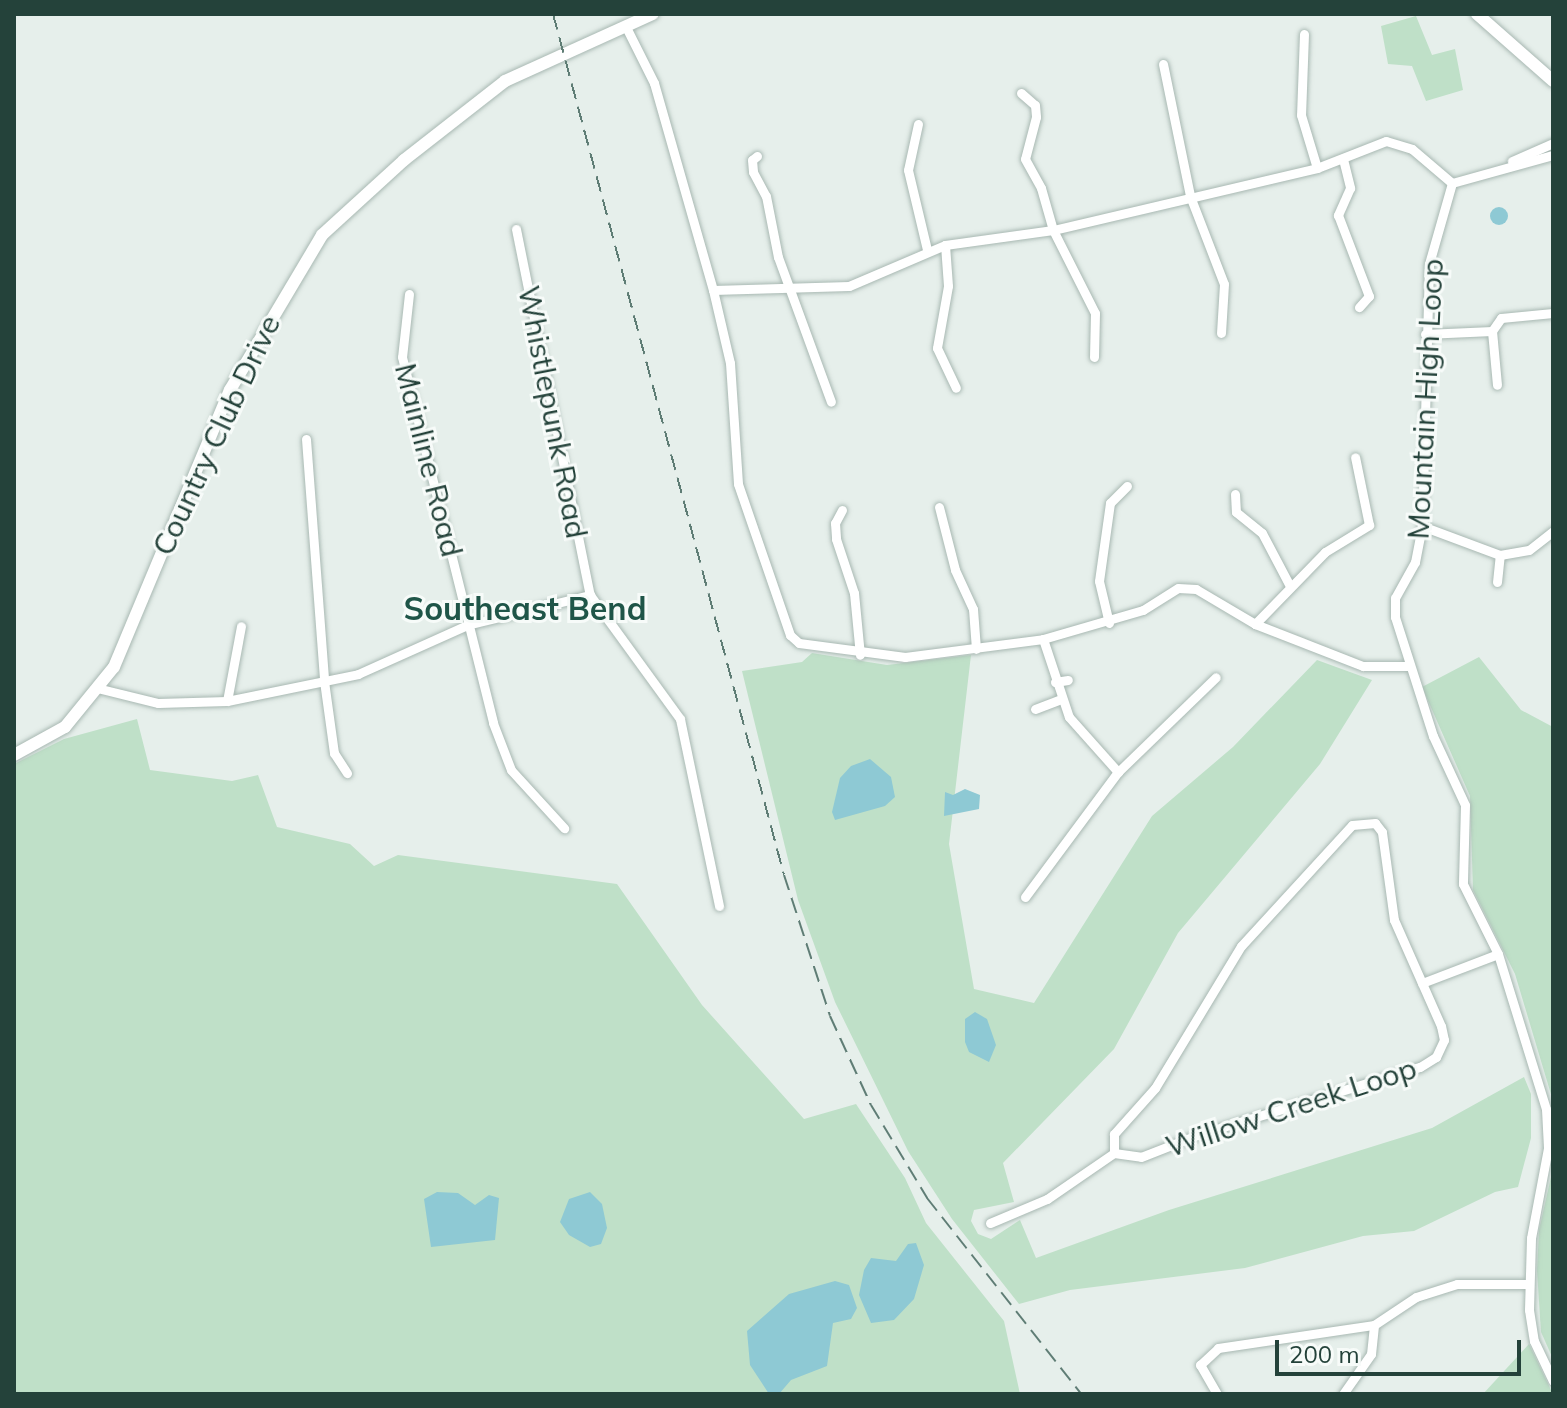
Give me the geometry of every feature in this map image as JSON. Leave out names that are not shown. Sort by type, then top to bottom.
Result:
[{"type":"street","name":"Country Club Drive","points":[[14,755],[65,727],[101,689],[230,390],[322,235],[470,105],[539,62],[653,14]]},
{"type":"street","points":[[1477,14],[1553,81]]},
{"type":"street","points":[[625,25],[654,83],[713,290],[730,363],[738,484],[790,635],[799,643],[860,655],[905,657],[976,649],[1043,639],[1109,623],[1143,610],[1178,588],[1196,589],[1255,624],[1363,666],[1409,666]]},
{"type":"street","points":[[1304,34],[1301,115],[1317,168]]},
{"type":"street","points":[[1163,64],[1190,196],[1224,284],[1221,333]]},
{"type":"street","points":[[1021,93],[1035,105],[1036,117],[1025,159],[1044,196],[1053,230],[1095,313],[1094,357]]},
{"type":"street","points":[[918,124],[908,170],[927,250]]},
{"type":"street","points":[[713,290],[849,286],[927,250],[945,245],[1053,230],[1317,168],[1386,141],[1400,143],[1452,183],[1553,155]]},
{"type":"street","points":[[1498,168],[1553,143]]},
{"type":"street","points":[[757,156],[752,160],[753,172],[766,196],[789,289],[831,402]]},
{"type":"street","points":[[1343,159],[1350,188],[1338,215],[1369,296],[1359,307]]},
{"type":"street","name":"Mountain High Loop","points":[[1452,183],[1429,264],[1422,526],[1415,562],[1395,598],[1409,666],[1433,736],[1465,805],[1463,884],[1498,954],[1537,1077],[1549,1132],[1531,1238],[1529,1284],[1534,1341],[1553,1381]]},
{"type":"street","name":"Whistlepunk Road","points":[[516,229],[590,595]]},
{"type":"street","points":[[945,245],[948,286],[937,348],[956,388]]},
{"type":"street","name":"Mainline Road","points":[[409,294],[402,357],[449,535],[467,625],[511,770],[564,828]]},
{"type":"street","points":[[1497,385],[1492,331],[1501,318],[1553,313]]},
{"type":"street","points":[[1425,334],[1492,331]]},
{"type":"street","points":[[306,439],[324,681],[334,753],[347,773]]},
{"type":"street","points":[[1255,624],[1325,552],[1369,525],[1355,457]]},
{"type":"street","points":[[1109,623],[1099,581],[1110,503],[1127,486]]},
{"type":"street","points":[[1235,494],[1236,512],[1262,533],[1290,586]]},
{"type":"street","points":[[939,507],[955,570],[973,609],[976,649]]},
{"type":"street","points":[[842,510],[835,523],[836,539],[854,593],[860,655]]},
{"type":"street","points":[[1422,526],[1500,555],[1529,550],[1553,531]]},
{"type":"street","points":[[1497,582],[1500,555]]},
{"type":"street","points":[[101,689],[158,703],[227,701],[358,674],[467,625],[590,595],[680,719],[719,906]]},
{"type":"street","points":[[227,701],[241,626]]},
{"type":"street","points":[[1043,639],[1061,699],[1085,739],[1118,772]]},
{"type":"street","points":[[1025,897],[1118,772],[1216,677]]},
{"type":"street","points":[[1055,682],[1068,680]]},
{"type":"street","points":[[1035,709],[1061,699]]},
{"type":"street","name":"Willow Creek Loop","points":[[1361,821],[1375,823],[1382,832],[1394,920],[1444,1040],[1427,1063],[1141,1157],[1114,1153],[1114,1134],[1155,1088],[1241,946],[1361,821]]},
{"type":"street","points":[[1422,983],[1498,954]]},
{"type":"street","points":[[990,1223],[1047,1199],[1114,1153]]},
{"type":"street","points":[[1217,1394],[1201,1375],[1200,1365],[1209,1352],[1374,1325],[1435,1289],[1482,1281],[1529,1284]]},
{"type":"street","points":[[1343,1394],[1371,1354],[1374,1325]]},
{"type":"green space","points":[[1416,16],[1432,55],[1455,49],[1463,90],[1426,101],[1412,66],[1388,64],[1381,26]]},
{"type":"green space","points":[[812,653],[887,665],[971,655],[949,844],[974,989],[1034,1003],[1152,816],[1233,747],[1317,660],[1372,680],[1320,764],[1178,933],[1114,1049],[1003,1163],[1014,1202],[974,1210],[971,1221],[978,1234],[991,1239],[1020,1220],[1036,1258],[1169,1210],[1432,1128],[1524,1077],[1531,1094],[1531,1138],[1518,1187],[1495,1192],[1414,1231],[1363,1236],[1245,1268],[1070,1290],[1019,1304],[952,1219],[908,1151],[835,1002],[798,900],[742,671],[802,662]]},
{"type":"green space","points":[[1479,657],[1521,710],[1553,727],[1553,1101],[1515,974],[1473,890],[1470,796],[1422,687]]},
{"type":"green space","points":[[137,719],[150,770],[232,781],[258,775],[277,827],[350,844],[374,866],[398,855],[617,884],[702,1005],[804,1119],[856,1104],[905,1178],[926,1223],[1004,1321],[1020,1394],[14,1394],[14,764],[64,739]]},
{"type":"green space","points":[[1553,1168],[1553,1359],[1541,1332],[1537,1271],[1539,1230]]},
{"type":"green space","points":[[1529,1344],[1553,1394],[1483,1394]]},
{"type":"water","points":[[1495,207],[1503,207],[1508,216],[1506,223],[1495,225],[1490,220],[1490,212]]},
{"type":"water","points":[[870,759],[891,777],[895,797],[885,806],[835,820],[832,812],[840,778],[851,766]]},
{"type":"water","points":[[965,789],[980,795],[979,809],[944,816],[945,792],[953,795]]},
{"type":"water","points":[[975,1012],[987,1019],[996,1045],[989,1062],[969,1052],[965,1042],[965,1019]]},
{"type":"water","points":[[437,1192],[458,1193],[475,1205],[489,1195],[499,1198],[495,1240],[431,1247],[424,1199]]},
{"type":"water","points":[[590,1192],[602,1204],[607,1228],[601,1244],[590,1247],[569,1235],[560,1222],[569,1199]]},
{"type":"water","points":[[916,1243],[924,1265],[914,1299],[894,1320],[871,1323],[859,1295],[864,1270],[871,1258],[896,1261],[908,1244]]},
{"type":"water","points":[[835,1281],[849,1285],[857,1308],[851,1319],[833,1323],[827,1366],[791,1380],[779,1394],[769,1394],[750,1365],[747,1331],[789,1294]]},
{"type":"railway","points":[[553,14],[784,875],[830,1016],[871,1105],[927,1198],[1081,1394]]},
{"type":"district","name":"Southeast Bend","points":[[525,608]]}]
